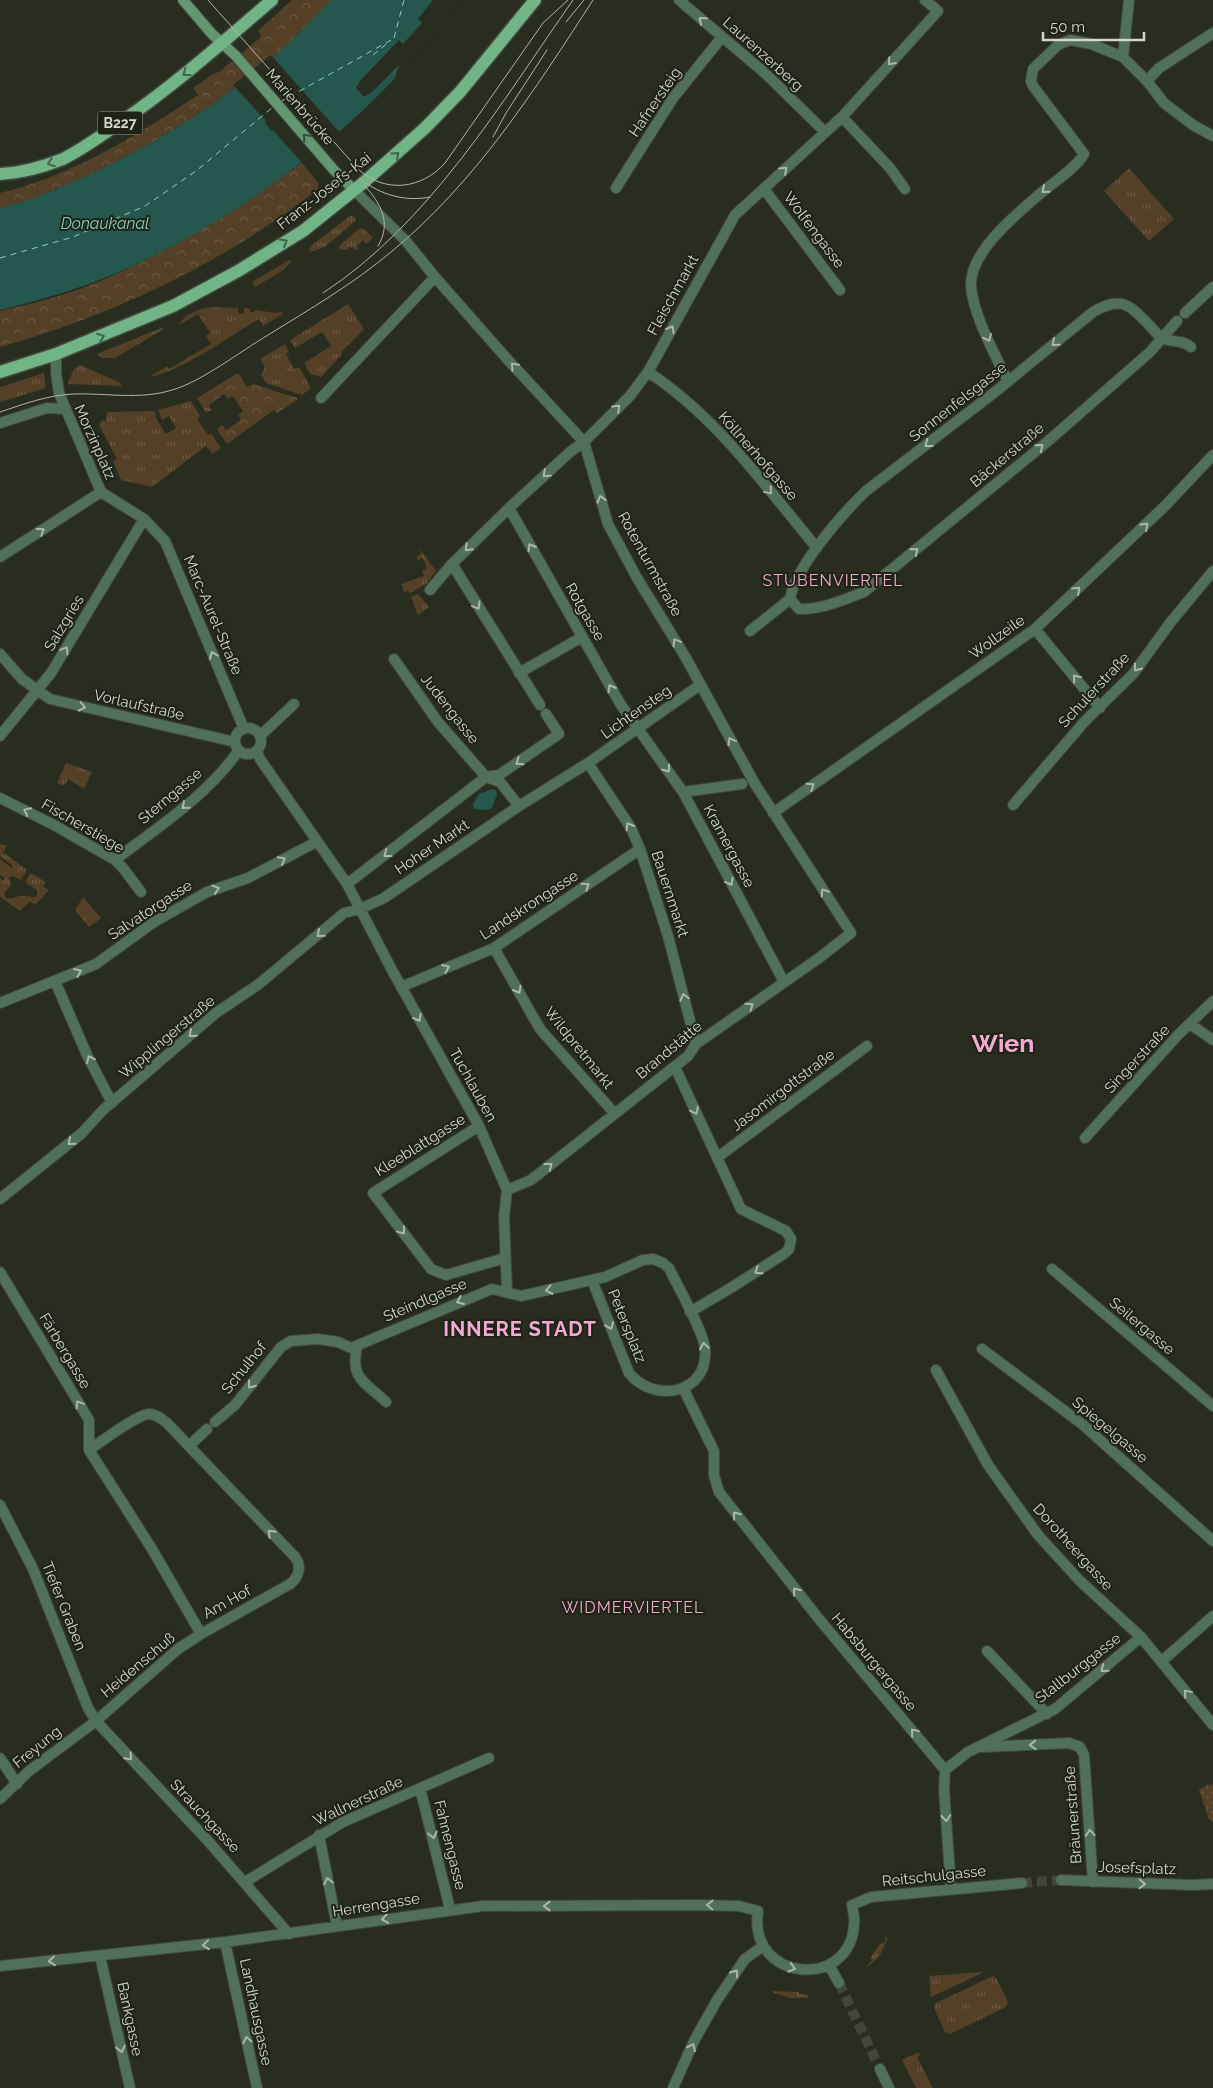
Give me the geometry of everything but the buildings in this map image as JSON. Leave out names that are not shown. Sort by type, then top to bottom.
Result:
[{"type":"main road","name":"B227","points":[[0,174],[36,168],[64,158],[98,138],[139,110],[224,43],[272,0]]},
{"type":"main road","name":"Franz-Josefs-Kai","points":[[0,372],[56,354],[173,306],[238,271],[303,231],[354,190],[425,128],[460,92],[534,0]]},
{"type":"street","name":"Marienbrücke","points":[[183,0],[212,34],[236,56],[354,190]]},
{"type":"street","name":"Laurenzerberg","points":[[680,0],[767,75],[825,132]]},
{"type":"street","name":"Fleischmarkt","points":[[430,590],[452,564],[509,508],[570,452],[584,442],[630,397],[648,372],[724,232],[735,216],[842,117],[938,11],[924,0]]},
{"type":"street","points":[[1123,56],[1129,0]]},
{"type":"street","points":[[1147,81],[1159,68],[1213,34]]},
{"type":"street","name":"Hafnersteig","points":[[616,188],[673,98],[722,37]]},
{"type":"street","points":[[1008,382],[982,326],[971,286],[973,273],[976,264],[990,242],[1003,226],[1084,154],[1031,82],[1033,68],[1058,45],[1070,40],[1091,44],[1123,56],[1147,81],[1164,103],[1193,125],[1213,136]]},
{"type":"street","points":[[842,117],[890,168],[905,189]]},
{"type":"street","name":"Wolfengasse","points":[[764,189],[840,290]]},
{"type":"street","name":"Rotenturmstraße","points":[[354,190],[405,240],[508,360],[584,442],[608,524],[637,578],[686,658],[773,813],[851,933]]},
{"type":"street","points":[[321,398],[435,277]]},
{"type":"street","points":[[1185,313],[1213,287]]},
{"type":"street","name":"Sonnenfelsgasse","points":[[790,599],[791,592],[817,548],[848,508],[866,491],[1008,382],[1093,312],[1102,306],[1116,302],[1132,306],[1162,338]]},
{"type":"street","name":"Bäckerstraße","points":[[790,599],[799,609],[808,609],[847,599],[864,592],[1041,447],[1150,352],[1177,321]]},
{"type":"street","points":[[1162,338],[1185,342],[1191,347]]},
{"type":"street","name":"Morzinplatz","points":[[56,354],[56,373],[64,409],[101,492],[144,519]]},
{"type":"street","name":"Köllnerhofgasse","points":[[648,372],[715,427],[817,548]]},
{"type":"street","points":[[0,423],[47,408],[64,409]]},
{"type":"street","name":"Wollzeile","points":[[773,813],[1035,628],[1166,505],[1213,455]]},
{"type":"street","points":[[0,557],[101,492]]},
{"type":"street","name":"Rotgasse","points":[[509,508],[621,706],[638,729]]},
{"type":"street","name":"Salzgries","points":[[0,736],[51,673],[144,519]]},
{"type":"street","name":"Marc-Aurel-Straße","points":[[144,519],[165,541],[244,729]]},
{"type":"street","points":[[452,564],[540,705]]},
{"type":"street","name":"Schulerstraße","points":[[1013,805],[1085,720],[1100,708],[1133,674],[1170,623],[1213,571]]},
{"type":"street","points":[[750,631],[790,599]]},
{"type":"street","points":[[1035,628],[1100,708]]},
{"type":"street","points":[[519,673],[582,637]]},
{"type":"street","name":"Vorlaufstraße","points":[[0,654],[22,679],[50,699],[237,746]]},
{"type":"street","name":"Judengasse","points":[[394,659],[438,722],[486,777]]},
{"type":"street","name":"Lichtensteg","points":[[588,764],[700,685]]},
{"type":"street","points":[[260,736],[294,704]]},
{"type":"street","name":"Hoher Markt","points":[[347,884],[486,777],[499,775],[559,734],[546,714]]},
{"type":"street","points":[[257,751],[246,754],[237,746],[237,734],[244,729],[254,730],[260,736],[261,741],[257,751],[260,759],[347,884],[360,908]]},
{"type":"street","name":"Kramergasse","points":[[638,729],[683,792],[784,982]]},
{"type":"street","name":"Sterngasse","points":[[115,860],[188,803],[226,769],[237,746]]},
{"type":"street","name":"Hoher Markt","points":[[360,908],[384,898],[519,806],[588,764]]},
{"type":"street","name":"Bauernmarkt","points":[[588,764],[631,828],[640,850],[668,936],[696,1044]]},
{"type":"street","points":[[486,777],[500,782],[519,806]]},
{"type":"street","points":[[683,792],[742,784]]},
{"type":"street","name":"Fischerstiege","points":[[0,798],[54,824],[115,860],[141,892]]},
{"type":"street","name":"Salvatorgasse","points":[[0,1003],[96,964],[154,922],[207,892],[248,878],[316,842]]},
{"type":"street","name":"Landskrongasse","points":[[401,987],[494,948],[640,850]]},
{"type":"street","name":"Tuchlauben","points":[[360,908],[401,987],[479,1126],[507,1190],[504,1217],[507,1291]]},
{"type":"street","name":"Wipplingerstraße","points":[[0,1199],[82,1133],[112,1102],[216,1013],[258,984],[344,913],[360,908]]},
{"type":"street","name":"Brandstätte","points":[[507,1190],[530,1180],[688,1056],[696,1044],[851,933]]},
{"type":"street","name":"Wildpretmarkt","points":[[494,948],[540,1029],[615,1114]]},
{"type":"street","points":[[55,981],[88,1055],[112,1102]]},
{"type":"street","name":"Singerstraße","points":[[1084,1138],[1190,1024],[1213,1002]]},
{"type":"street","points":[[1190,1024],[1213,1040]]},
{"type":"street","name":"Jasomirgottstraße","points":[[718,1158],[867,1046]]},
{"type":"street","points":[[674,1067],[741,1209],[786,1230],[791,1239],[789,1249],[784,1253],[690,1312]]},
{"type":"street","name":"Kleeblattgasse","points":[[479,1126],[373,1193],[431,1269],[446,1275],[505,1258]]},
{"type":"street","name":"Petersplatz","points":[[653,1259],[669,1268],[690,1312],[704,1340],[705,1351],[702,1369],[695,1380],[673,1392],[660,1392],[648,1389],[629,1373],[592,1280],[606,1277],[643,1260],[653,1259]]},
{"type":"street","name":"Seilergasse","points":[[1052,1269],[1213,1406]]},
{"type":"street","name":"Färbergasse","points":[[0,1272],[89,1420],[89,1450]]},
{"type":"street","name":"Steindlgasse","points":[[357,1346],[484,1291],[492,1289],[507,1291],[521,1296],[592,1280]]},
{"type":"street","name":"Schulhof","points":[[189,1446],[235,1404],[281,1347],[291,1341],[318,1339],[338,1342],[351,1348],[357,1346]]},
{"type":"street","points":[[357,1346],[354,1364],[356,1374],[386,1402]]},
{"type":"street","name":"Spiegelgasse","points":[[982,1349],[1082,1424],[1213,1541]]},
{"type":"street","name":"Dorotheergasse","points":[[936,1370],[988,1465],[1038,1534],[1080,1581],[1141,1637],[1213,1725]]},
{"type":"street","name":"Habsburgergasse","points":[[685,1387],[686,1394],[714,1451],[714,1475],[718,1492],[945,1770]]},
{"type":"street","name":"Am Hof","points":[[153,1414],[167,1423],[189,1446],[295,1557],[299,1564],[297,1577],[290,1584],[201,1634],[152,1549],[89,1450],[142,1416],[153,1414]]},
{"type":"street","name":"Tiefer Graben","points":[[0,1505],[33,1570],[88,1708],[96,1721]]},
{"type":"street","points":[[1162,1661],[1213,1616]]},
{"type":"street","name":"Heidenschuß","points":[[96,1721],[178,1649],[201,1634]]},
{"type":"street","name":"Stallburggasse","points":[[945,1770],[955,1761],[979,1747],[1055,1709],[1141,1637]]},
{"type":"street","points":[[987,1651],[1047,1714]]},
{"type":"street","name":"Freyung","points":[[0,1799],[29,1771],[96,1721]]},
{"type":"street","name":"Strauchgasse","points":[[96,1721],[245,1882],[289,1934]]},
{"type":"street","name":"Stallburggasse","points":[[979,1747],[1069,1744],[1080,1747]]},
{"type":"street","name":"Bräunerstraße","points":[[1080,1747],[1084,1755],[1093,1882]]},
{"type":"street","points":[[0,1758],[17,1784]]},
{"type":"street","name":"Wallnerstraße","points":[[245,1882],[342,1822],[488,1758]]},
{"type":"street","points":[[945,1770],[944,1789],[951,1889]]},
{"type":"street","name":"Fahnengasse","points":[[420,1788],[450,1909]]},
{"type":"street","points":[[319,1835],[337,1926]]},
{"type":"street","name":"Josefsplatz","points":[[1061,1880],[1213,1884]]},
{"type":"street","name":"Reitschulgasse","points":[[829,1964],[844,1952],[850,1943],[855,1922],[852,1905],[872,1897],[1022,1883]]},
{"type":"street","name":"Herrengasse","points":[[0,1966],[226,1942],[450,1909],[483,1906],[739,1906],[758,1911],[757,1930],[763,1946]]},
{"type":"street","name":"Landhausgasse","points":[[226,1942],[257,2088]]},
{"type":"street","points":[[673,2088],[694,2041],[717,2000],[745,1960],[763,1946],[773,1958],[793,1969],[805,1971],[818,1969],[829,1964],[839,1983]]},
{"type":"street","name":"Bankgasse","points":[[100,1956],[130,2088]]},
{"type":"street","points":[[880,2069],[889,2088]]},
{"type":"green space","points":[[292,0],[331,0],[277,54],[206,109],[181,125],[129,155],[75,181],[19,203],[0,208],[0,193],[27,186],[53,176],[103,153],[198,95],[193,88],[219,72],[259,39],[261,35],[258,31]]},
{"type":"green space","points":[[302,163],[319,184],[317,190],[244,241],[166,284],[126,303],[42,334],[0,347],[0,311],[77,290],[117,274],[172,246],[225,215]]},
{"type":"green space","points":[[1129,168],[1174,219],[1149,241],[1104,191]]},
{"type":"green space","points":[[351,215],[356,219],[354,222],[325,247],[311,252],[309,249],[312,245]]},
{"type":"green space","points":[[360,228],[373,238],[366,244],[363,240],[357,246],[359,250],[348,247],[347,250],[339,249],[340,245]]},
{"type":"green space","points":[[289,260],[291,262],[282,271],[255,287],[252,282]]},
{"type":"green space","points":[[348,304],[364,329],[341,352],[342,354],[321,377],[310,374],[304,363],[331,346],[322,332],[295,348],[290,340]]},
{"type":"green space","points":[[210,307],[238,308],[238,313],[244,314],[244,308],[250,309],[250,312],[255,310],[281,312],[283,314],[263,326],[259,319],[190,361],[162,374],[149,377],[167,366],[169,369],[211,344],[206,336],[210,333],[198,314],[179,325],[188,315]]},
{"type":"green space","points":[[164,327],[115,358],[102,358],[97,354]]},
{"type":"green space","points":[[285,344],[289,352],[286,354],[294,369],[299,367],[311,388],[302,395],[266,383],[261,375],[265,367],[260,359]]},
{"type":"green space","points":[[80,365],[121,383],[121,386],[68,384],[73,370]]},
{"type":"green space","points":[[44,373],[46,388],[0,402],[0,387]]},
{"type":"green space","points":[[238,373],[247,387],[253,384],[297,398],[297,400],[277,413],[274,410],[227,444],[217,429],[222,425],[226,430],[241,420],[238,415],[243,411],[233,396],[228,399],[224,394],[209,405],[212,410],[206,413],[197,398]]},
{"type":"green space","points":[[191,401],[200,416],[197,419],[208,435],[211,433],[221,448],[213,454],[206,446],[152,487],[121,480],[113,461],[117,459],[99,425],[102,420],[105,421],[108,412],[155,411],[156,418],[166,434],[176,428],[169,416],[162,420],[158,410]]},
{"type":"green space","points":[[420,549],[436,571],[426,584],[410,593],[408,591],[404,592],[401,584],[424,576],[422,571],[427,569],[423,558],[418,560],[416,557],[421,553]]},
{"type":"green space","points":[[418,594],[429,607],[418,615],[411,597]]},
{"type":"green space","points":[[66,763],[92,772],[84,789],[68,779],[64,786],[57,783]]},
{"type":"green space","points":[[0,844],[7,846],[3,852],[27,870],[21,880],[13,876],[9,878],[11,885],[4,893],[6,898],[37,896],[37,890],[25,882],[31,873],[46,882],[43,887],[49,890],[35,905],[30,901],[20,911],[0,897],[0,878],[3,881],[5,878],[0,875],[0,859],[12,868],[13,866],[0,856]]},
{"type":"green space","points":[[83,897],[101,918],[89,927],[75,910]]},
{"type":"green space","points":[[1208,1784],[1209,1786],[1213,1784],[1213,1822],[1209,1820],[1199,1790]]},
{"type":"green space","points":[[886,1937],[888,1938],[880,1955],[868,1967],[872,1960],[870,1958],[880,1944],[884,1943]]},
{"type":"green space","points":[[982,1973],[931,1997],[929,1976]]},
{"type":"green space","points":[[993,1976],[996,1978],[1008,2002],[1006,2007],[950,2034],[945,2032],[934,2008],[936,2003]]},
{"type":"green space","points":[[773,1991],[799,1992],[799,1994],[808,1995],[808,1998],[791,1998],[773,1993]]},
{"type":"green space","points":[[919,2052],[920,2056],[917,2057],[933,2088],[916,2088],[902,2060]]},
{"type":"water","name":"Donaukanal","points":[[331,0],[461,0],[408,64],[346,126],[274,183],[236,209],[158,254],[119,272],[60,294],[0,310],[0,208],[19,203],[75,181],[129,155],[181,125],[206,109],[277,54]]},
{"type":"water","points":[[492,789],[496,790],[497,794],[492,808],[488,810],[474,809],[473,804],[479,794]]},
{"type":"pier","points":[[433,0],[464,0],[409,66],[394,81],[399,65],[372,92],[364,97],[356,88],[360,81],[399,40],[403,44],[422,23],[418,19]]},
{"type":"pier","points":[[271,55],[340,133],[303,164],[273,130],[269,128],[265,123],[266,121],[233,85]]},
{"type":"ferry route","points":[[394,38],[404,0]]},
{"type":"ferry route","points":[[280,102],[393,39]]},
{"type":"ferry route","points":[[373,55],[389,42]]},
{"type":"ferry route","points":[[0,258],[73,237],[145,206],[196,171],[273,107]]},
{"type":"tunnel","points":[[1022,1883],[1061,1880]]},
{"type":"tunnel","points":[[839,1983],[880,2069]]},
{"type":"tram line","points":[[208,0],[358,169],[369,177],[391,185],[414,183],[436,172],[445,163],[543,23],[568,0]]},
{"type":"tram line","points":[[323,293],[362,265],[430,197],[490,120],[573,0]]},
{"type":"tram line","points":[[566,22],[584,0]]},
{"type":"tram line","points":[[0,412],[55,396],[74,394],[148,395],[183,386],[221,366],[377,264],[421,225],[477,166],[526,101],[593,0]]},
{"type":"tram line","points":[[493,137],[506,113],[547,50]]},
{"type":"tram line","points":[[360,179],[368,185],[394,196],[411,199],[430,197]]},
{"type":"tram line","points":[[365,186],[376,200],[383,214],[384,229],[378,246]]},
{"type":"district","name":"STUBENVIERTEL","points":[[833,580]]},
{"type":"district","name":"Wien","points":[[1003,1043]]},
{"type":"district","name":"INNERE STADT","points":[[520,1329]]},
{"type":"district","name":"WIDMERVIERTEL","points":[[633,1607]]}]
